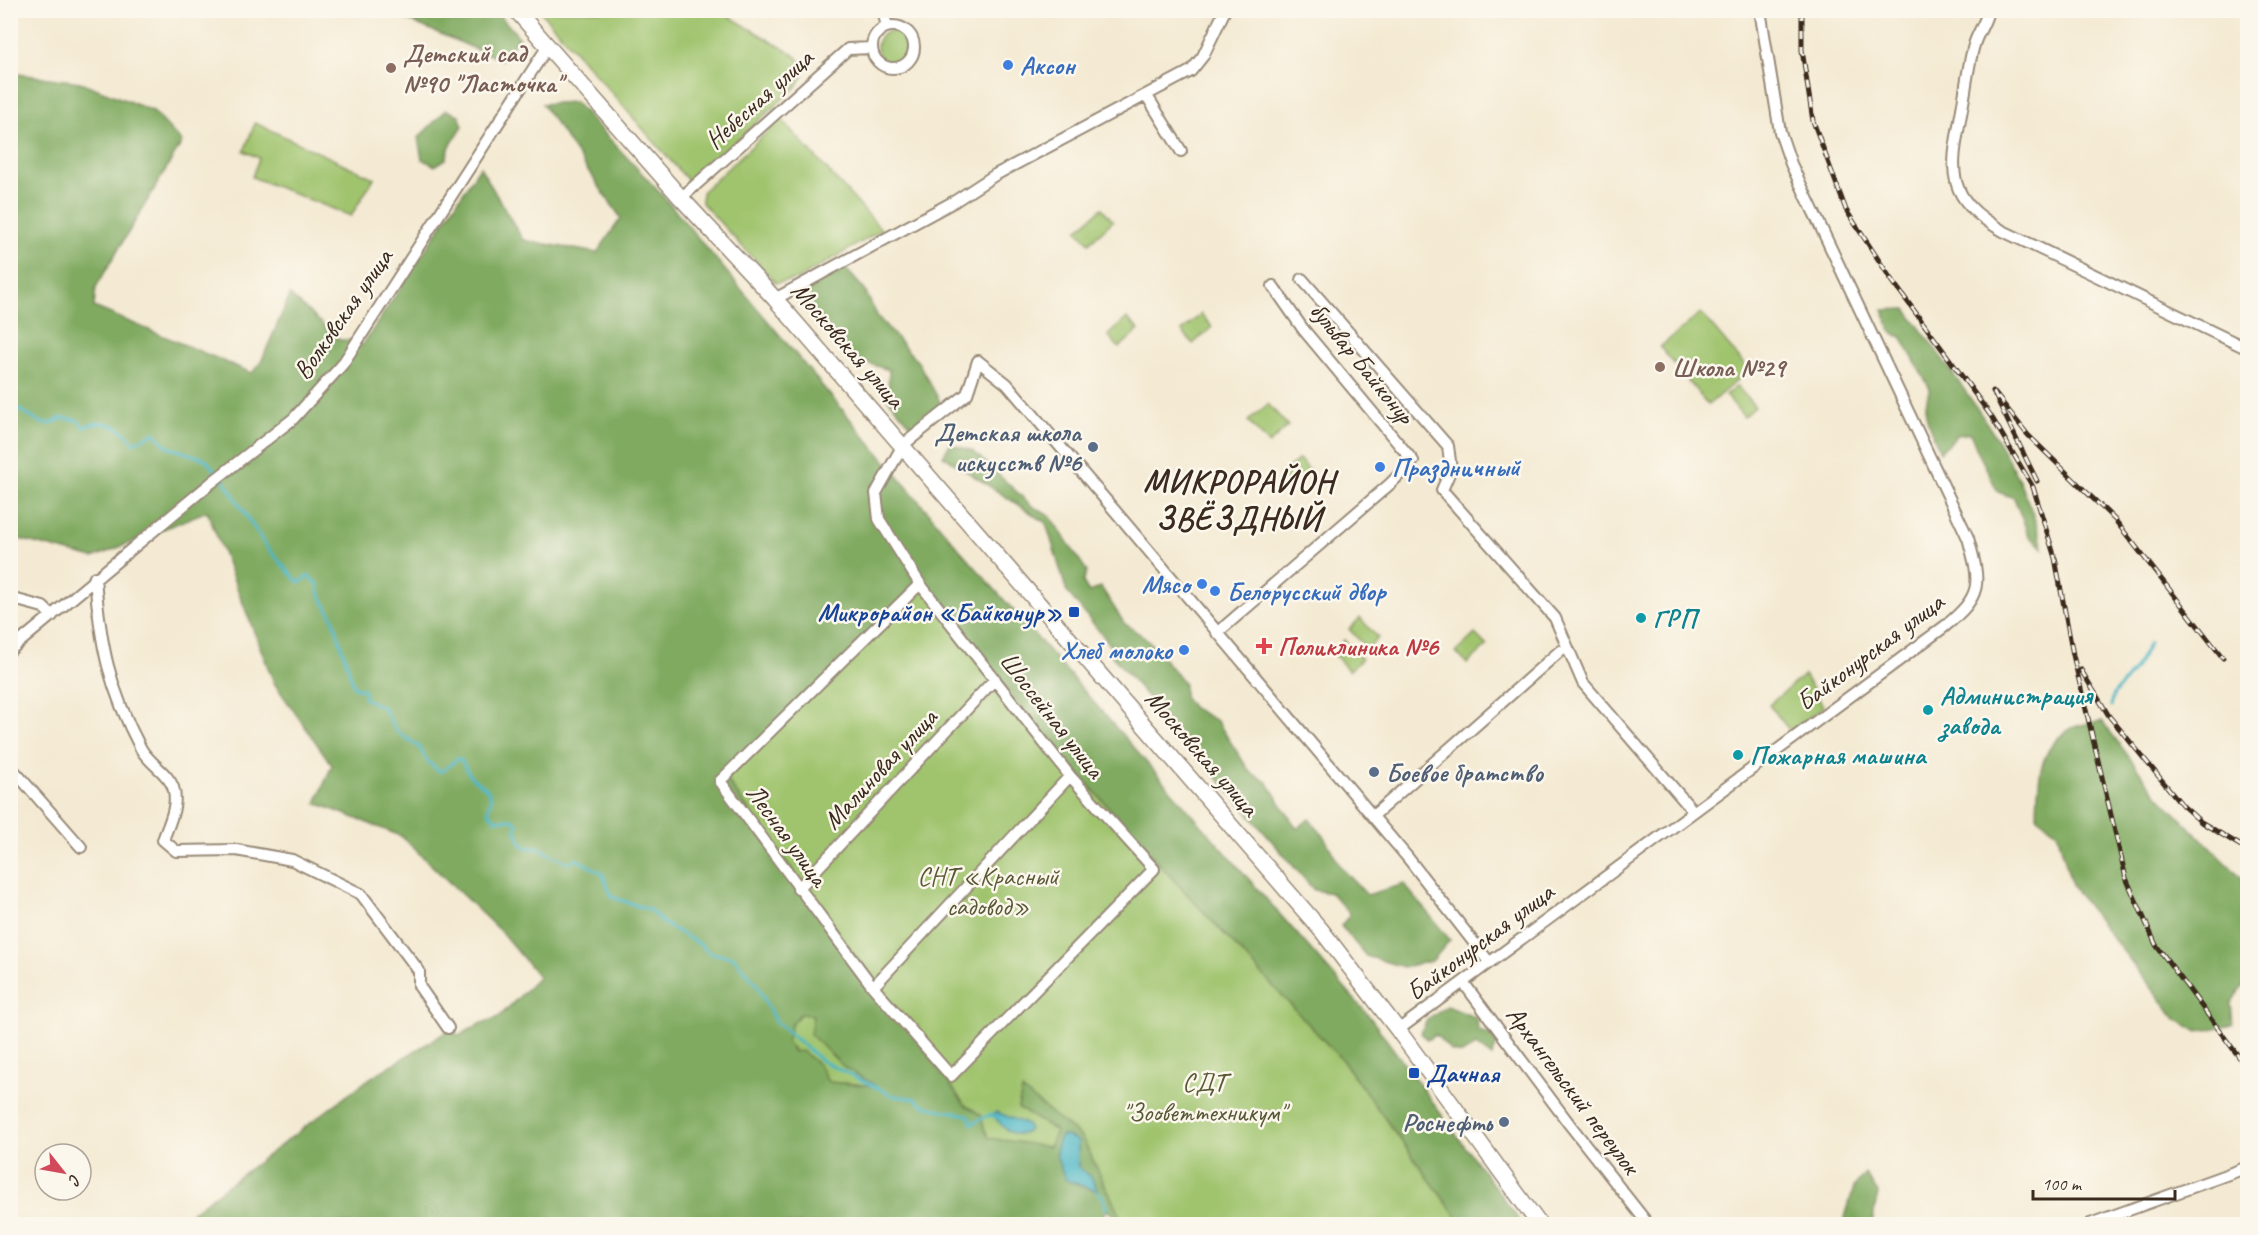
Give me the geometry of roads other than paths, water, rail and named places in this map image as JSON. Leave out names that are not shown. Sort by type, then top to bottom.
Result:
[{"type":"main road","name":"Московская улица","points":[[516,10],[681,198],[775,298],[1322,931],[1398,1030],[1539,1224]]},
{"type":"street","points":[[883,10],[887,27]]},
{"type":"street","points":[[775,298],[955,201],[996,175],[1191,72],[1203,56],[1226,10]]},
{"type":"street","name":"Байконурская улица","points":[[1398,1030],[1944,627],[1965,610],[1977,588],[1977,572],[1968,538],[1791,164],[1780,132],[1760,10]]},
{"type":"street","points":[[1988,10],[1974,44],[1953,153],[1956,183],[1965,199],[1981,218],[2003,231],[2247,349]]},
{"type":"street","points":[[887,27],[903,28],[911,36],[914,51],[909,61],[900,67],[884,66],[876,58],[872,48],[878,33],[887,27]]},
{"type":"street","name":"Волковская улица","points":[[10,650],[95,577],[293,419],[342,365],[548,46]]},
{"type":"street","name":"Небесная улица","points":[[681,198],[848,49],[872,48]]},
{"type":"street","points":[[1148,96],[1182,151]]},
{"type":"street","points":[[1302,279],[1448,446],[1451,469],[1442,490],[1555,618],[1583,683],[1693,811]]},
{"type":"street","name":"бульвар Байконур","points":[[1217,633],[1390,484],[1413,461],[1303,329],[1273,286]]},
{"type":"street","points":[[903,445],[967,394],[978,361],[1007,384],[1373,816],[1490,962]]},
{"type":"street","name":"Шоссейная улица","points":[[903,445],[876,493],[879,519],[920,584],[1070,776],[1154,869],[951,1076]]},
{"type":"street","points":[[95,577],[105,663],[124,715],[145,754],[172,785],[176,801],[163,840],[176,851],[236,850],[292,860],[362,894],[418,971],[419,986],[448,1028]]},
{"type":"street","name":"Лесная улица","points":[[920,584],[720,781],[873,987],[951,1076]]},
{"type":"street","points":[[10,598],[43,607],[52,616]]},
{"type":"street","points":[[1373,816],[1560,651]]},
{"type":"street","name":"Малиновая улица","points":[[798,889],[995,679]]},
{"type":"street","points":[[10,766],[81,847]]},
{"type":"street","points":[[873,987],[1070,776]]},
{"type":"street","name":"Архангельский переулок","points":[[1463,982],[1570,1125],[1648,1224]]},
{"type":"street","points":[[2090,1224],[2247,1167]]},
{"type":"water","points":[[997,1112],[1028,1125],[1029,1130],[1018,1134],[1009,1132],[994,1116]]},
{"type":"water","points":[[1061,1136],[1078,1141],[1078,1167],[1091,1177],[1098,1191],[1066,1180],[1056,1153]]},
{"type":"waterway","points":[[10,402],[13,407],[42,423],[48,424],[61,418],[77,420],[84,427],[99,423],[112,425],[124,432],[134,443],[154,433],[168,447],[205,459],[218,474]]},
{"type":"waterway","points":[[223,479],[265,545],[297,581],[301,582],[308,576],[318,584],[319,593],[333,618],[354,687],[364,690],[364,698],[384,708],[395,730],[419,747],[428,762],[439,771],[443,771],[457,759],[461,760],[471,777],[487,789],[491,798],[488,811],[496,820],[512,819],[517,823],[516,832],[522,845],[528,848],[541,848],[569,863],[576,859],[602,873],[612,897],[650,910],[663,923],[701,945],[709,953],[733,957],[757,985],[775,1021],[822,1061],[894,1096],[916,1099],[932,1108],[969,1116],[972,1124],[989,1115],[996,1117]]},
{"type":"waterway","points":[[2111,706],[2114,694],[2135,669],[2149,643]]},
{"type":"waterway","points":[[1097,1191],[1104,1198],[1106,1209]]},
{"type":"railway","points":[[1802,10],[1802,50],[1813,121],[1846,210],[1891,279],[1991,416],[2033,487],[2055,558],[2073,655],[2126,878],[2156,945],[2248,1069]]},
{"type":"railway","points":[[2037,481],[1993,391],[2028,435],[2115,520],[2223,658]]},
{"type":"railway","points":[[2081,670],[2109,716],[2183,806],[2201,822],[2248,850]]},
{"type":"place","name":"Аксон","points":[[1008,65]]},
{"type":"place","name":"Детский сад №90 \"Ласточка\"","points":[[391,68]]},
{"type":"place","name":"Школа №29","points":[[1660,367]]},
{"type":"place","name":"Детская школа искусств №6","points":[[1093,447]]},
{"type":"place","name":"Праздничный","points":[[1380,467]]},
{"type":"place","name":"Мясо","points":[[1202,584]]},
{"type":"place","name":"Белорусский двор","points":[[1215,591]]},
{"type":"place","name":"Микрорайон «Байконур»","points":[[1074,612]]},
{"type":"place","name":"ГРП","points":[[1641,618]]},
{"type":"place","name":"Поликлиника №6","points":[[1264,646]]},
{"type":"place","name":"Хлеб молоко","points":[[1184,650]]},
{"type":"place","name":"Администрация завода","points":[[1928,710]]},
{"type":"place","name":"Пожарная машина","points":[[1738,755]]},
{"type":"place","name":"Боевое братство","points":[[1374,772]]},
{"type":"place","name":"Дачная","points":[[1414,1073]]},
{"type":"place","name":"Роснефть","points":[[1504,1122]]},
{"type":"district","name":"МИКРОРАЙОН ЗВЁЗДНЫЙ","points":[[1239,500]]},
{"type":"park label","name":"СНТ «Красный садовод»","points":[[988,891]]},
{"type":"park label","name":"СДТ \"Зооветтехникум\"","points":[[1204,1097]]}]
